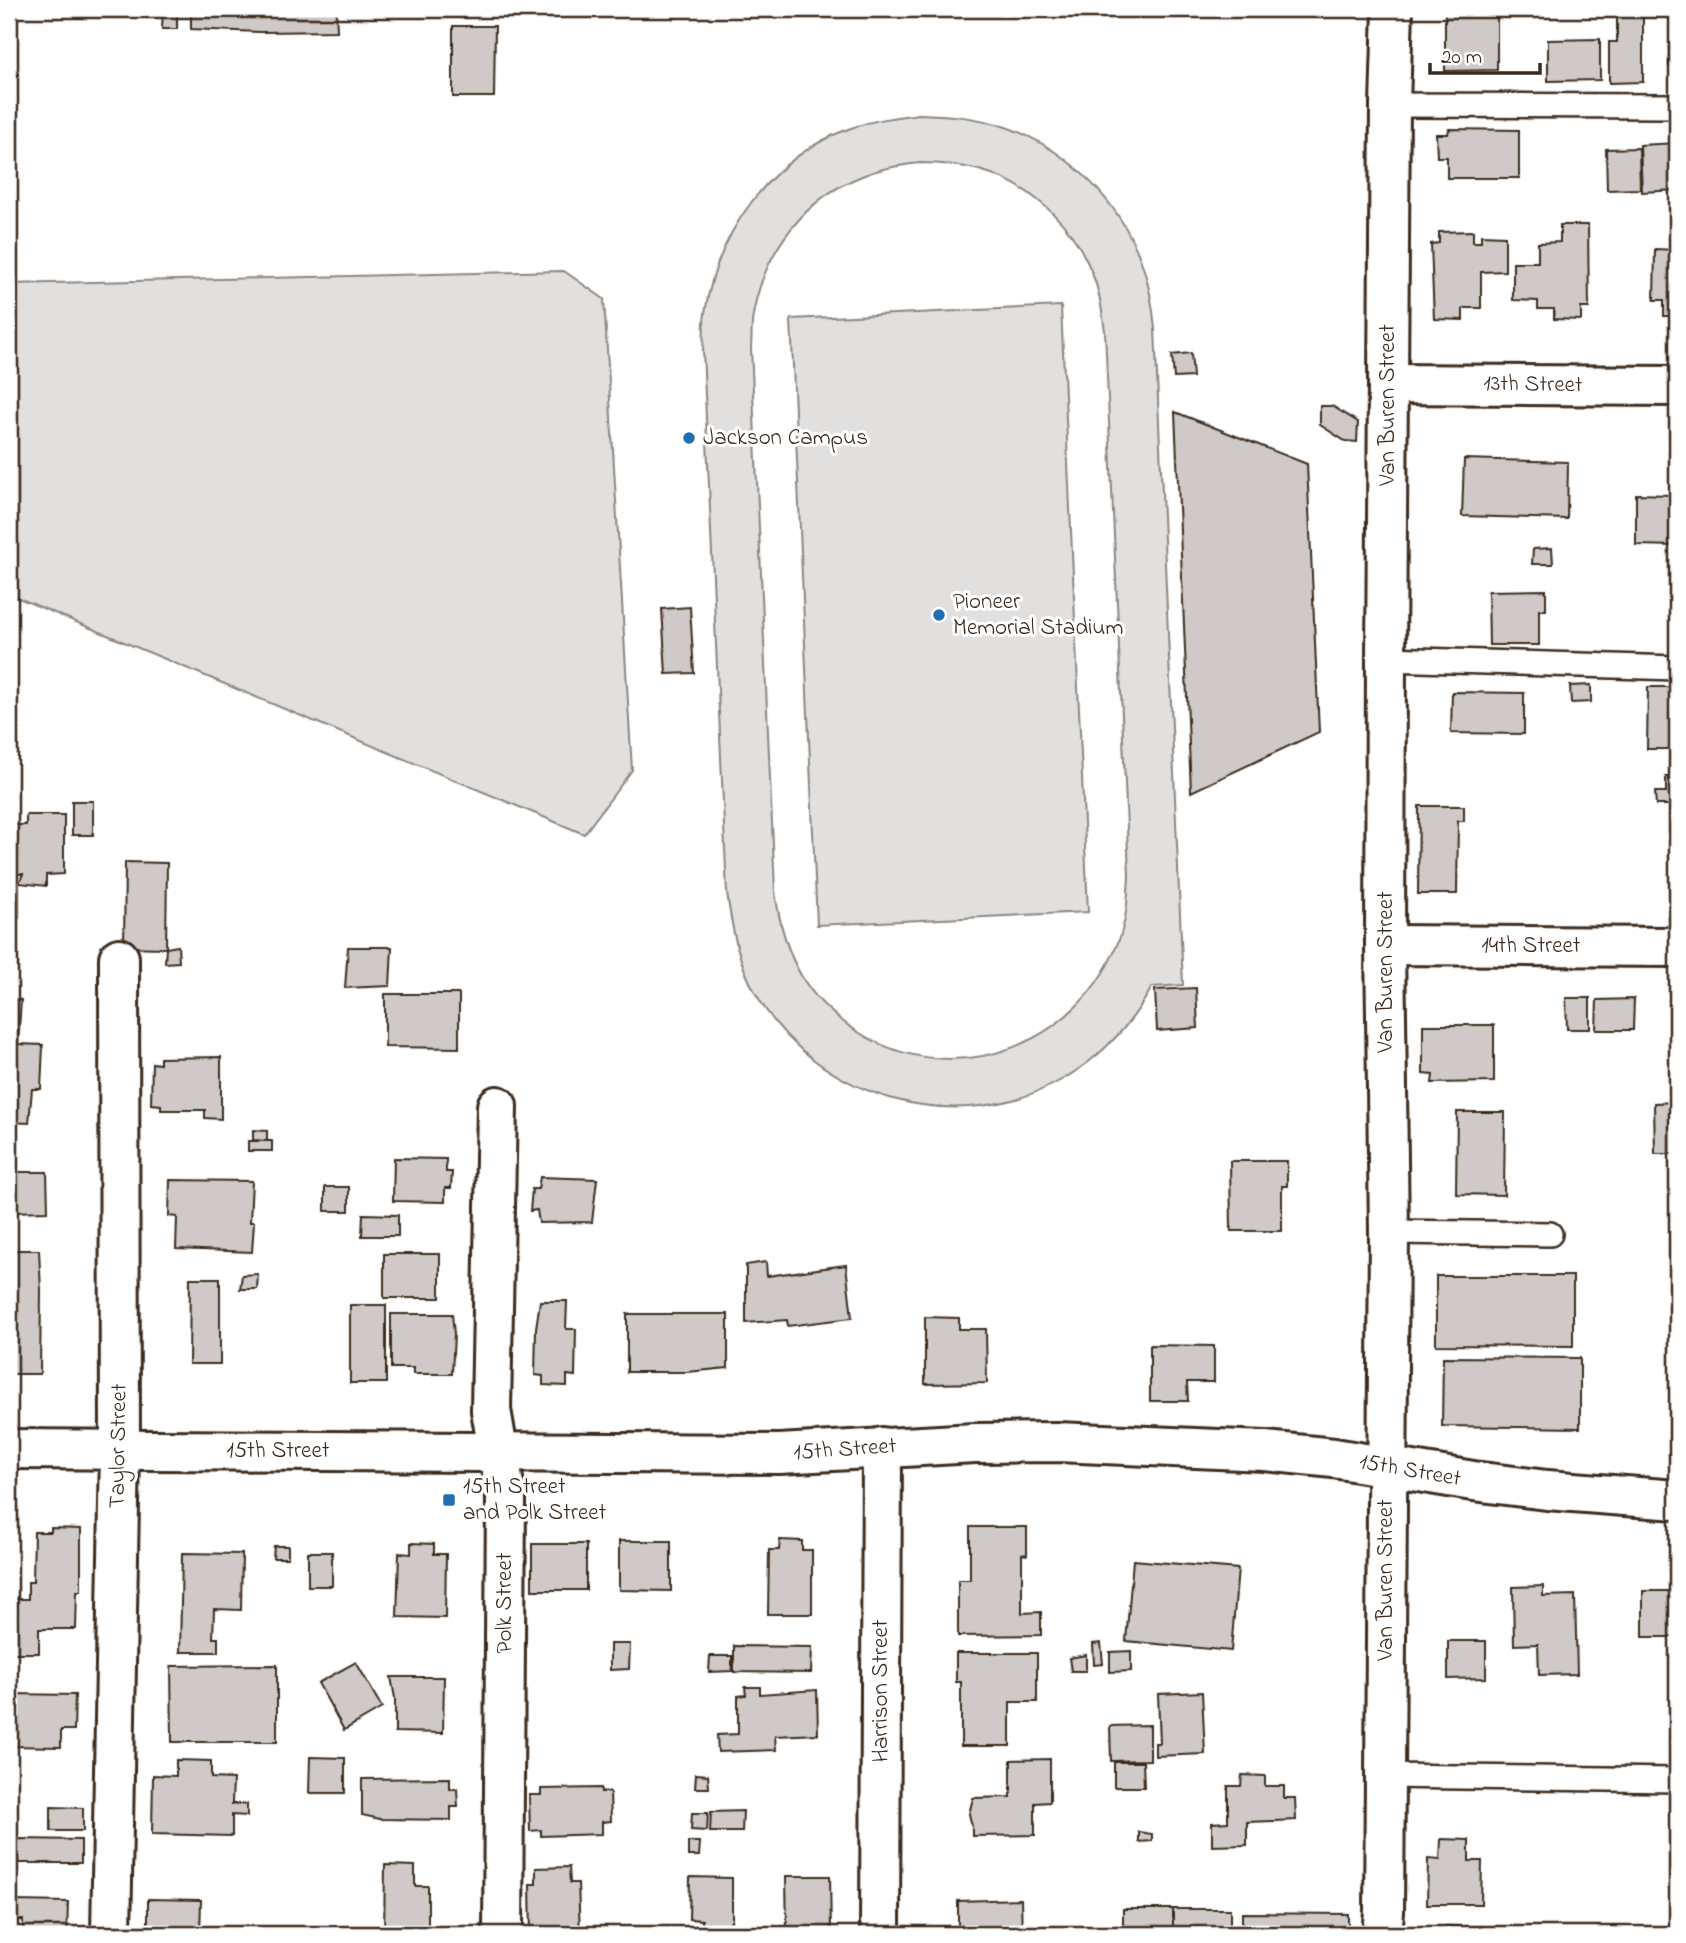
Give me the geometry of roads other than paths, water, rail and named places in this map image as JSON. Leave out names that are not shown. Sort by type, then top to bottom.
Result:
[{"type":"street","name":"Van Buren Street","points":[[1382,1934],[1389,1232],[1385,945],[1386,659],[1393,9]]},
{"type":"street","name":"13th Street","points":[[1388,384],[1677,386]]},
{"type":"street","name":"14th Street","points":[[1385,945],[1677,947]]},
{"type":"street","name":"Taylor Street","points":[[111,1934],[120,1450],[119,958]]},
{"type":"street","name":"Polk Street","points":[[497,1105],[491,1410],[506,1497],[503,1934]]},
{"type":"street","name":"15th Street","points":[[9,1449],[779,1454],[882,1447],[1057,1442],[1265,1451],[1334,1458],[1473,1482],[1677,1500]]},
{"type":"street","name":"Harrison Street","points":[[880,1934],[882,1447]]},
{"type":"lane","points":[[1390,105],[1677,106]]},
{"type":"lane","points":[[1386,659],[1677,668]]},
{"type":"lane","points":[[1389,1232],[1550,1234]]},
{"type":"lane","points":[[1385,1776],[1677,1780]]},
{"type":"place","name":"Jackson Campus","points":[[689,438]]},
{"type":"place","name":"Pioneer Memorial Stadium","points":[[939,615]]},
{"type":"place","name":"15th Street and Polk Street","points":[[449,1500]]}]
